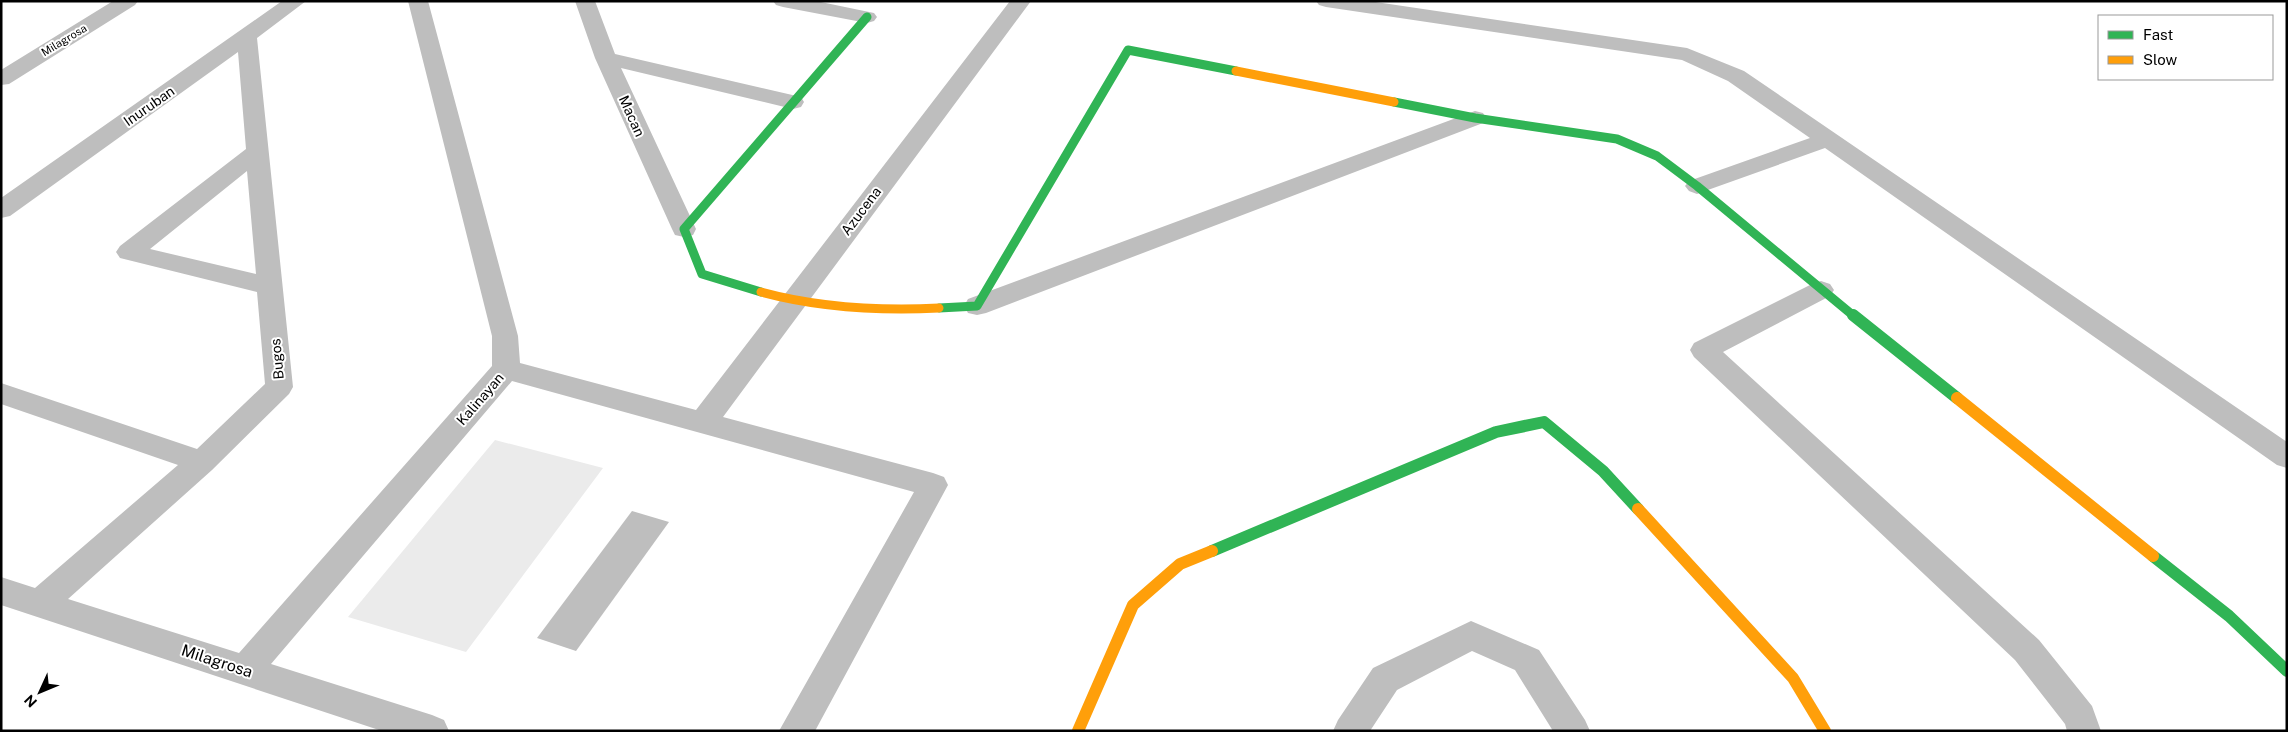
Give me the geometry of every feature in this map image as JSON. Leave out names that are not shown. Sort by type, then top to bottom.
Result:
[{"type":"street","name":"Milagrosa","points":[[1,79],[128,1]]},
{"type":"street","name":"Inuruban","points":[[1,210],[296,1]]},
{"type":"street","name":"Kalinayan","points":[[245,670],[506,369],[504,336],[418,1]]},
{"type":"street","name":"Macan","points":[[585,1],[606,58],[684,229]]},
{"type":"street","points":[[783,1],[867,17]]},
{"type":"street","name":"Azucena","points":[[702,422],[1021,1]]},
{"type":"street","points":[[1326,1],[1687,54],[1736,76],[2287,457]]},
{"type":"street","points":[[867,17],[684,229],[702,274],[792,302],[890,311],[977,306],[1475,118]]},
{"type":"street","name":"Bugos","points":[[40,604],[202,462],[279,387],[246,38]]},
{"type":"street","points":[[977,306],[1128,50],[1475,118],[1617,139],[1658,156],[1697,186],[1821,290],[2229,616],[2287,671]]},
{"type":"street","points":[[606,58],[793,102]]},
{"type":"street","points":[[1697,186],[1826,140]]},
{"type":"street","points":[[257,152],[129,252],[270,286]]},
{"type":"street","points":[[1821,290],[1704,350],[2027,650],[2080,717],[2084,731]]},
{"type":"street","points":[[506,369],[933,485],[796,731]]},
{"type":"street","points":[[1,393],[202,462]]},
{"type":"street","points":[[1078,731],[1133,604],[1180,564],[1496,432],[1544,422],[1603,471],[1793,678],[1825,731]]},
{"type":"street","name":"Milagrosa","points":[[1,591],[245,670],[374,722],[432,731]]},
{"type":"street","points":[[1350,731],[1385,679],[1471,635],[1527,660],[1573,731]]},
{"type":"shaded area","points":[[495,440],[603,468],[466,652],[348,617]]},
{"type":"shaded area","points":[[632,511],[669,522],[576,651],[537,638]]},
{"type":"traffic: fast","points":[[761,292],[702,274],[684,229],[867,17]]},
{"type":"traffic: fast","points":[[939,308],[977,306],[1128,50],[1236,71]]},
{"type":"traffic: fast","points":[[1394,102],[1475,118],[1617,139],[1657,156],[1697,186],[1821,290],[1957,398]]},
{"type":"traffic: fast","points":[[1212,551],[1496,432],[1544,422],[1603,471],[1638,509]]},
{"type":"traffic: fast","points":[[2153,556],[2229,616],[2287,671]]},
{"type":"traffic: slow","points":[[1236,71],[1394,102]]},
{"type":"traffic: slow","points":[[761,292],[804,303],[849,308],[894,310],[939,308]]},
{"type":"traffic: slow","points":[[1957,398],[2153,556]]},
{"type":"traffic: slow","points":[[1638,509],[1793,678],[1825,731]]},
{"type":"traffic: slow","points":[[1078,731],[1133,605],[1180,564],[1212,551]]}]
